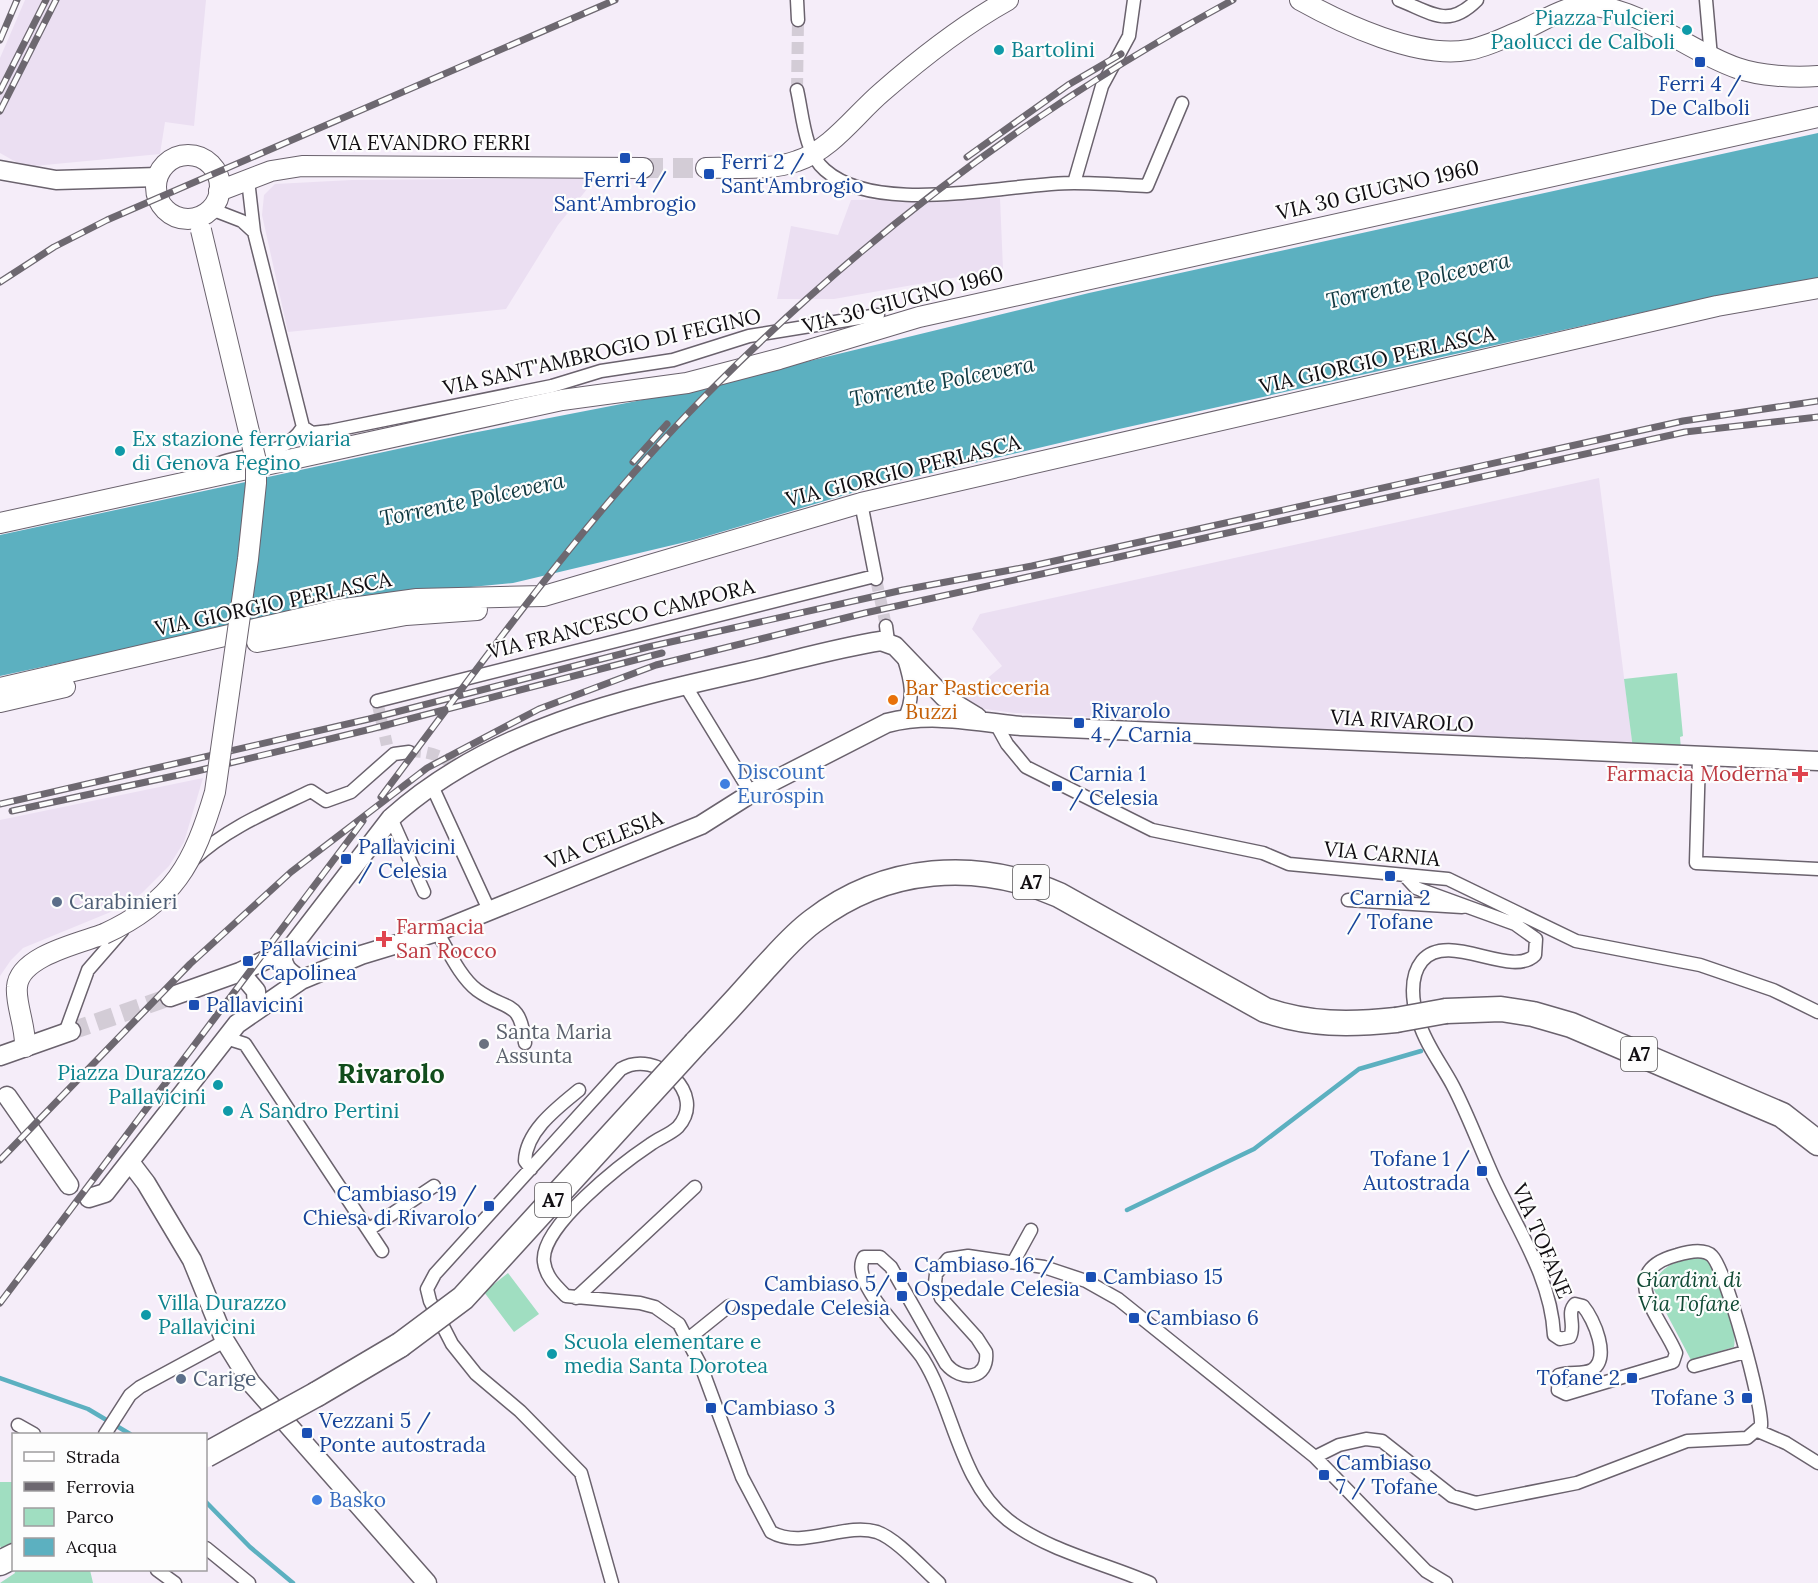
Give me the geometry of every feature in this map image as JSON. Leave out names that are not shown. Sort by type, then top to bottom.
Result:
[{"type":"highway","name":"A7","points":[[207,1454],[317,1394],[400,1344],[463,1298],[789,941],[814,920],[861,892],[895,878],[961,871],[995,874],[1029,882],[1059,895],[1264,1010],[1295,1020],[1332,1024],[1396,1020],[1446,1011],[1501,1009],[1533,1014],[1572,1025],[1782,1115],[1818,1143]]},
{"type":"main road","points":[[706,168],[752,167],[796,162],[812,154],[832,141],[881,93],[942,45],[982,14],[1008,0]]},
{"type":"main road","points":[[1300,0],[1332,17],[1413,47],[1438,53],[1483,46],[1575,6],[1619,5],[1711,57],[1748,71],[1818,76]]},
{"type":"main road","name":"VIA 30 GIUGNO 1960","points":[[0,523],[562,400],[687,382],[779,359],[919,317],[1818,117]]},
{"type":"main road","points":[[9,1054],[25,1031],[17,987],[22,973],[33,960],[104,934],[127,923],[167,893],[179,878],[198,843],[215,792],[236,646],[256,483],[256,461],[204,219],[219,191],[215,171],[200,158],[191,155],[171,160],[158,177],[156,188],[164,208],[183,219],[204,219]]},
{"type":"main road","name":"VIA EVANDRO FERRI","points":[[219,191],[271,171],[302,166],[643,168]]},
{"type":"main road","points":[[0,170],[56,180],[158,177]]},
{"type":"main road","name":"VIA GIORGIO PERLASCA","points":[[0,688],[337,610],[417,599],[544,596],[861,503],[1717,306],[1818,288]]},
{"type":"main road","points":[[0,702],[236,646],[406,615],[476,610],[544,596]]},
{"type":"main road","points":[[305,978],[287,971],[282,961],[287,950],[392,818],[432,786],[501,744],[520,736],[685,685],[868,643],[892,640]]},
{"type":"main road","name":"VIA RIVAROLO","points":[[892,640],[944,697],[990,722]]},
{"type":"main road","name":"VIA RIVAROLO","points":[[904,719],[926,716],[990,722],[1818,761]]},
{"type":"main road","name":"VIA CELESIA","points":[[305,978],[361,955],[437,932],[701,825],[752,794],[887,723],[904,719]]},
{"type":"main road","points":[[170,997],[240,972],[287,950]]},
{"type":"main road","points":[[240,972],[256,991],[257,1009]]},
{"type":"main road","points":[[89,1198],[105,1193],[237,1024],[305,978]]},
{"type":"main road","points":[[9,1054],[68,1032]]},
{"type":"main road","points":[[7,1096],[69,1185]]},
{"type":"main road","points":[[130,1162],[146,1183],[192,1260],[225,1341],[251,1383],[427,1583]]},
{"type":"street","points":[[797,0],[798,20]]},
{"type":"street","points":[[1074,183],[1102,86],[1129,36],[1134,0]]},
{"type":"street","points":[[1399,0],[1444,18],[1462,14],[1477,0]]},
{"type":"street","points":[[1706,0],[1711,57]]},
{"type":"street","points":[[797,90],[812,154],[825,171],[854,186],[901,196],[1074,183],[1147,186],[1182,103]]},
{"type":"street","points":[[192,482],[219,463],[283,448],[296,437],[303,427],[254,232],[248,180]]},
{"type":"street","points":[[204,219],[242,221],[254,232]]},
{"type":"street","name":"VIA SANT'AMBROGIO DI FEGINO","points":[[303,427],[312,433],[330,431],[552,386],[602,371],[673,360],[749,336],[878,315]]},
{"type":"street","name":"VIA FRANCESCO CAMPORA","points":[[377,701],[876,578],[861,503]]},
{"type":"street","points":[[892,640],[911,692],[910,707],[904,719]]},
{"type":"street","points":[[685,685],[752,794]]},
{"type":"street","name":"VIA CARNIA","points":[[990,722],[1026,767],[1152,830],[1263,853],[1289,864],[1448,879],[1576,940],[1700,965],[1773,990],[1818,1012]]},
{"type":"street","points":[[68,1032],[88,970],[111,942],[214,841],[239,825],[311,791],[326,801],[345,795],[391,749],[409,752]]},
{"type":"street","points":[[1699,757],[1696,863],[1818,869]]},
{"type":"street","points":[[432,786],[489,910]]},
{"type":"street","points":[[392,818],[424,892]]},
{"type":"street","name":"VIA TOFANE","points":[[1404,875],[1416,888],[1472,906],[1531,933],[1537,943],[1535,955],[1522,962],[1457,951],[1438,952],[1426,957],[1418,967],[1414,979],[1413,996],[1424,1035],[1466,1111],[1491,1172],[1544,1283],[1551,1304],[1554,1335],[1560,1339],[1570,1337],[1573,1328],[1571,1311],[1575,1304],[1583,1306],[1590,1317],[1601,1351],[1601,1359],[1587,1372],[1559,1375],[1558,1390],[1566,1394],[1641,1374],[1673,1362],[1676,1353],[1646,1299],[1644,1288],[1652,1269],[1669,1257],[1680,1254],[1706,1253],[1717,1263],[1733,1305],[1762,1417],[1758,1431]]},
{"type":"street","name":"VIA TOFANE","points":[[1348,900],[1407,902],[1446,907],[1472,906]]},
{"type":"street","points":[[437,932],[477,989],[517,1011],[522,1021],[525,1043]]},
{"type":"street","points":[[226,1038],[245,1044],[382,1251]]},
{"type":"street","points":[[612,1583],[580,1473],[520,1411],[476,1374],[452,1344],[430,1301],[427,1289],[435,1274],[621,1069],[632,1063],[645,1062],[669,1072],[685,1093],[686,1108],[678,1126],[607,1176],[551,1235],[544,1260],[550,1280],[566,1296],[640,1303],[655,1307],[679,1324],[714,1399],[742,1478],[771,1532],[791,1539],[863,1531],[878,1532],[898,1546],[939,1583]]},
{"type":"street","points":[[531,1169],[525,1161],[525,1148],[535,1132],[579,1090]]},
{"type":"street","points":[[368,1230],[434,1186]]},
{"type":"street","points":[[576,1298],[695,1187]]},
{"type":"street","points":[[1014,1261],[1032,1230]]},
{"type":"street","points":[[1150,1583],[1032,1535],[997,1510],[979,1484],[924,1361],[869,1291],[861,1275],[860,1265],[864,1257],[872,1255],[887,1262],[946,1364],[956,1374],[968,1378],[978,1374],[985,1366],[986,1352],[977,1338],[941,1298],[935,1283],[936,1274],[944,1262],[958,1256],[1014,1261],[1044,1267],[1086,1281],[1119,1299],[1315,1457],[1426,1570],[1446,1583]]},
{"type":"street","points":[[688,1340],[729,1306]]},
{"type":"street","points":[[106,1433],[124,1403],[140,1386],[225,1341]]},
{"type":"street","points":[[1694,1366],[1745,1352]]},
{"type":"street","points":[[18,1425],[32,1433]]},
{"type":"street","points":[[1315,1457],[1339,1445],[1366,1439],[1382,1441],[1452,1497],[1476,1503],[1577,1483],[1687,1441],[1739,1439],[1758,1431],[1786,1443],[1818,1463]]},
{"type":"street","points":[[207,1549],[249,1583]]},
{"type":"street","points":[[160,1571],[175,1583]]},
{"type":"shaded area","points":[[25,0],[206,0],[194,126],[165,122],[160,154],[34,166],[16,162],[0,153],[0,58]]},
{"type":"shaded area","points":[[596,178],[558,225],[506,309],[288,332],[262,215],[264,195],[275,184],[352,180]]},
{"type":"shaded area","points":[[1000,198],[1003,269],[834,299],[777,299],[791,226],[838,235],[851,200]]},
{"type":"shaded area","points":[[1599,478],[1633,749],[1014,713],[985,709],[964,698],[1002,666],[972,629],[980,614]]},
{"type":"shaded area","points":[[203,778],[184,842],[169,866],[142,893],[118,909],[23,948],[0,976],[0,820]]},
{"type":"green space","points":[[1677,673],[1683,736],[1680,737],[1681,749],[1633,749],[1624,679]]},
{"type":"green space","name":"Giardini di Via Tofane","points":[[1707,1259],[1717,1277],[1731,1315],[1735,1338],[1734,1347],[1691,1360],[1653,1288],[1659,1274],[1664,1269],[1683,1260]]},
{"type":"green space","points":[[508,1273],[539,1314],[514,1332],[484,1292]]},
{"type":"green space","points":[[0,1482],[12,1482],[12,1566],[0,1546]]},
{"type":"green space","points":[[14,1571],[90,1571],[93,1583],[0,1583],[15,1573]]},
{"type":"water","name":"Torrente Polcevera","points":[[1818,133],[1818,278],[1698,300],[1119,429],[872,487],[694,540],[513,583],[367,597],[0,676],[0,535],[467,434],[678,393],[1089,293]]},
{"type":"waterway","points":[[1127,1210],[1254,1149],[1359,1069],[1421,1051]]},
{"type":"waterway","points":[[0,1378],[88,1409],[128,1433]]},
{"type":"waterway","points":[[207,1503],[250,1547],[293,1583]]},
{"type":"tunnel","points":[[797,90],[798,20]]},
{"type":"tunnel","points":[[643,168],[706,168]]},
{"type":"tunnel","points":[[876,579],[886,626]]},
{"type":"tunnel","points":[[377,701],[387,745]]},
{"type":"tunnel","points":[[409,752],[430,753],[462,767]]},
{"type":"tunnel","points":[[71,1031],[170,997]]},
{"type":"railway","points":[[0,40],[17,0]]},
{"type":"railway","points":[[0,91],[46,0]]},
{"type":"railway","points":[[0,111],[56,0]]},
{"type":"railway","points":[[0,282],[54,247],[107,220],[615,0]]},
{"type":"railway","points":[[381,797],[583,532],[671,432],[775,328],[897,222],[961,173],[1094,81],[1233,0]]},
{"type":"railway","points":[[967,157],[1068,85],[1121,54]]},
{"type":"railway","points":[[0,804],[369,719],[648,647],[903,590],[1032,566],[1683,421],[1818,401]]},
{"type":"railway","points":[[0,1160],[190,964],[291,872],[427,768],[539,709],[656,665],[865,613],[1685,432],[1818,417]]},
{"type":"railway","points":[[633,462],[667,424]]},
{"type":"railway","points":[[12,811],[197,771],[371,729],[662,653]]},
{"type":"railway","points":[[0,1303],[363,821]]},
{"type":"place","name":"Piazza Fulcieri Paolucci de Calboli","points":[[1687,30]]},
{"type":"place","name":"Bartolini","points":[[999,50]]},
{"type":"place","name":"Ferri 4 / De Calboli","points":[[1700,62]]},
{"type":"place","name":"Ferri 4 / Sant'Ambrogio","points":[[625,158]]},
{"type":"place","name":"Ferri 2 / Sant'Ambrogio","points":[[709,174]]},
{"type":"place","name":"Ex stazione ferroviaria di Genova Fegino","points":[[120,451]]},
{"type":"place","name":"Bar Pasticceria Buzzi","points":[[893,700]]},
{"type":"place","name":"Rivarolo 4 / Carnia","points":[[1079,723]]},
{"type":"place","name":"Farmacia Moderna","points":[[1800,774]]},
{"type":"place","name":"Discount Eurospin","points":[[725,784]]},
{"type":"place","name":"Carnia 1 / Celesia","points":[[1057,786]]},
{"type":"place","name":"Pallavicini / Celesia","points":[[346,859]]},
{"type":"place","name":"Carnia 2 / Tofane","points":[[1390,876]]},
{"type":"place","name":"Carabinieri","points":[[57,902]]},
{"type":"place","name":"Farmacia San Rocco","points":[[384,939]]},
{"type":"place","name":"Pallavicini Capolinea","points":[[248,961]]},
{"type":"place","name":"Pallavicini","points":[[194,1005]]},
{"type":"place","name":"Santa Maria Assunta","points":[[484,1044]]},
{"type":"place","name":"Piazza Durazzo Pallavicini","points":[[218,1085]]},
{"type":"place","name":"A Sandro Pertini","points":[[228,1111]]},
{"type":"place","name":"Tofane 1 / Autostrada","points":[[1482,1171]]},
{"type":"place","name":"Cambiaso 19 / Chiesa di Rivarolo","points":[[489,1206]]},
{"type":"place","name":"Cambiaso 16 / Ospedale Celesia","points":[[902,1277]]},
{"type":"place","name":"Cambiaso 15","points":[[1091,1277]]},
{"type":"place","name":"Cambiaso 5/ Ospedale Celesia","points":[[902,1296]]},
{"type":"place","name":"Villa Durazzo Pallavicini","points":[[146,1315]]},
{"type":"place","name":"Cambiaso 6","points":[[1134,1318]]},
{"type":"place","name":"Scuola elementare e media Santa Dorotea","points":[[552,1354]]},
{"type":"place","name":"Tofane 2","points":[[1632,1378]]},
{"type":"place","name":"Carige","points":[[181,1379]]},
{"type":"place","name":"Tofane 3","points":[[1747,1398]]},
{"type":"place","name":"Cambiaso 3","points":[[711,1408]]},
{"type":"place","name":"Vezzani 5 / Ponte autostrada","points":[[307,1433]]},
{"type":"place","name":"Cambiaso 7 / Tofane","points":[[1324,1475]]},
{"type":"place","name":"Basko","points":[[317,1500]]},
{"type":"district","name":"Rivarolo","points":[[391,1074]]}]
